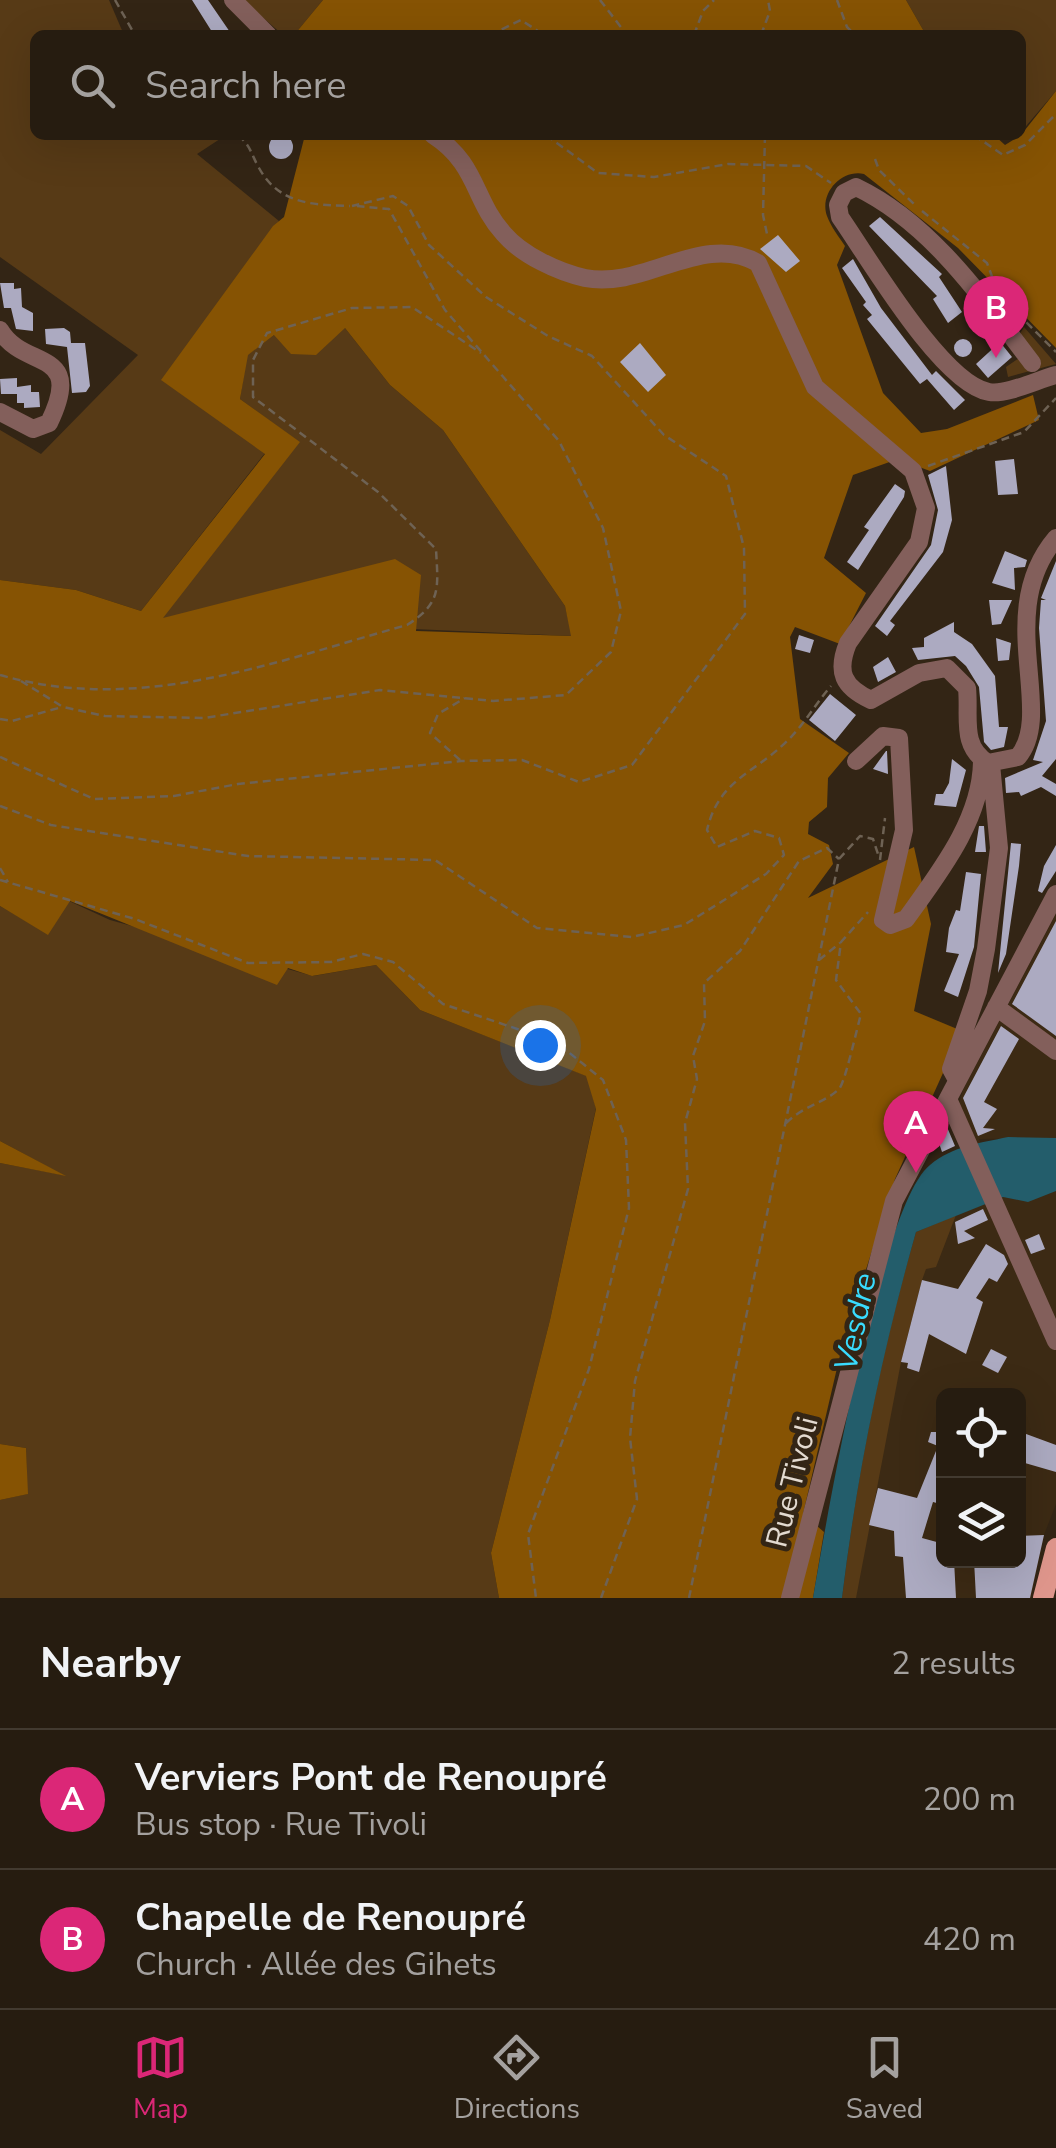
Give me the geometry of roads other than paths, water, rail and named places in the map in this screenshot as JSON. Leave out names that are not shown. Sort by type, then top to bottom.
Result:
[{"type":"main road","points":[[1043,1598],[1056,1548]]},
{"type":"street","points":[[233,0],[263,30]]},
{"type":"street","points":[[439,140],[460,154],[504,234],[541,262],[587,278],[629,276],[720,252],[741,253],[758,263],[815,387],[912,472],[926,508],[919,542],[848,643],[842,673],[853,692],[871,700],[932,668],[956,673],[967,688],[969,743],[986,762],[998,848],[978,992],[951,1069],[957,1080]]},
{"type":"street","points":[[1032,363],[931,242],[874,196],[856,187],[844,192],[838,205],[840,217],[924,340],[968,383],[994,393],[1056,375]]},
{"type":"street","points":[[0,330],[17,349],[48,360],[58,375],[61,398],[48,424],[33,429],[0,412]]},
{"type":"street","points":[[986,762],[1018,757],[1034,727],[1025,613],[1032,576],[1056,538]]},
{"type":"street","points":[[856,760],[882,736],[899,738],[904,830],[884,905],[883,920],[890,925],[906,918],[962,833],[986,762]]},
{"type":"street","points":[[957,1080],[1056,894]]},
{"type":"street","points":[[996,1007],[1056,1051]]},
{"type":"street","name":"Rue Tivoli","points":[[790,1598],[894,1201],[957,1080]]},
{"type":"street","points":[[948,1099],[1056,1340]]},
{"type":"water","points":[[1008,1137],[1056,1138],[1056,1191],[1028,1202],[1003,1197],[916,1232],[872,1414],[842,1598],[813,1598],[874,1300],[911,1192],[930,1165],[948,1153]]},
{"type":"place","name":"Chapelle de Renoupré","points":[[996,358]]},
{"type":"place","name":"Verviers Pont de Renoupré","points":[[916,1173]]},
{"type":"water label","name":"Vesdre","points":[[855,1322]]}]
